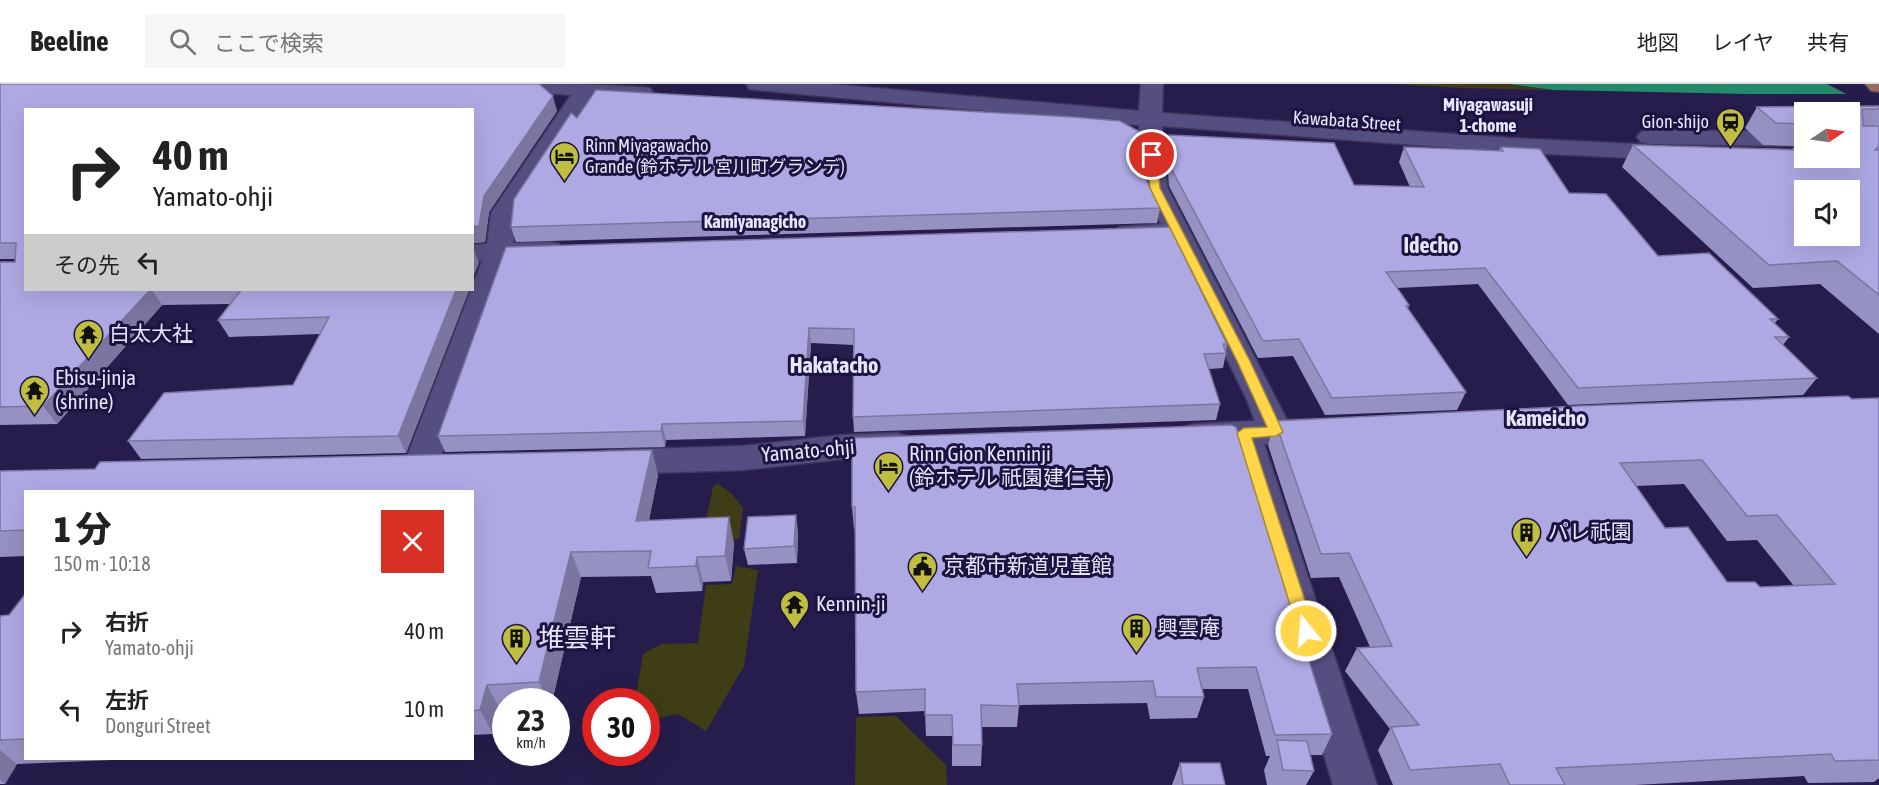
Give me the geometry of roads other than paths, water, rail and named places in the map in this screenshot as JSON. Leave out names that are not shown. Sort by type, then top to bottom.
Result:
[{"type":"street","points":[[510,84],[669,95]]},
{"type":"street","name":"Kawabata Street","points":[[757,84],[1557,135],[1794,139]]},
{"type":"street","name":"Kawabata Street","points":[[890,84],[1151,109]]},
{"type":"street","points":[[474,285],[504,213],[586,89]]},
{"type":"street","points":[[740,100],[1151,109],[1386,141],[1708,154],[1794,155]]},
{"type":"street","points":[[1151,109],[1155,188],[1263,400],[1260,432],[1355,785]]},
{"type":"street","points":[[1108,234],[1178,232]]},
{"type":"street","points":[[486,253],[570,250]]},
{"type":"street","points":[[455,465],[405,467],[472,291]]},
{"type":"street","points":[[1161,436],[1346,428]]},
{"type":"street","name":"Yamato-ohji","points":[[587,462],[706,460],[842,447],[925,444]]},
{"type":"place","name":"Gion-shijo","points":[[1730,148]]},
{"type":"place","name":"Rinn Miyagawacho Grande (鈴ホテル 宮川町グランデ)","points":[[564,182]]},
{"type":"place","name":"白太大社","points":[[88,360]]},
{"type":"place","name":"Ebisu-jinja (shrine)","points":[[34,416]]},
{"type":"place","name":"Rinn Gion Kenninji (鈴ホテル 祇園建仁寺)","points":[[888,492]]},
{"type":"place","name":"パレ祇園","points":[[1527,558]]},
{"type":"place","name":"京都市新道児童館","points":[[923,592]]},
{"type":"place","name":"Kennin-ji","points":[[795,630]]},
{"type":"place","name":"興雲庵","points":[[1136,654]]},
{"type":"place","name":"堆雲軒","points":[[517,664]]},
{"type":"district","name":"Miyagawasuji 1-chome","points":[[1488,115]]},
{"type":"district","name":"Kamiyanagicho","points":[[755,222]]},
{"type":"district","name":"Idecho","points":[[1431,245]]},
{"type":"district","name":"Hakatacho","points":[[834,365]]},
{"type":"district","name":"Kameicho","points":[[1546,418]]}]
